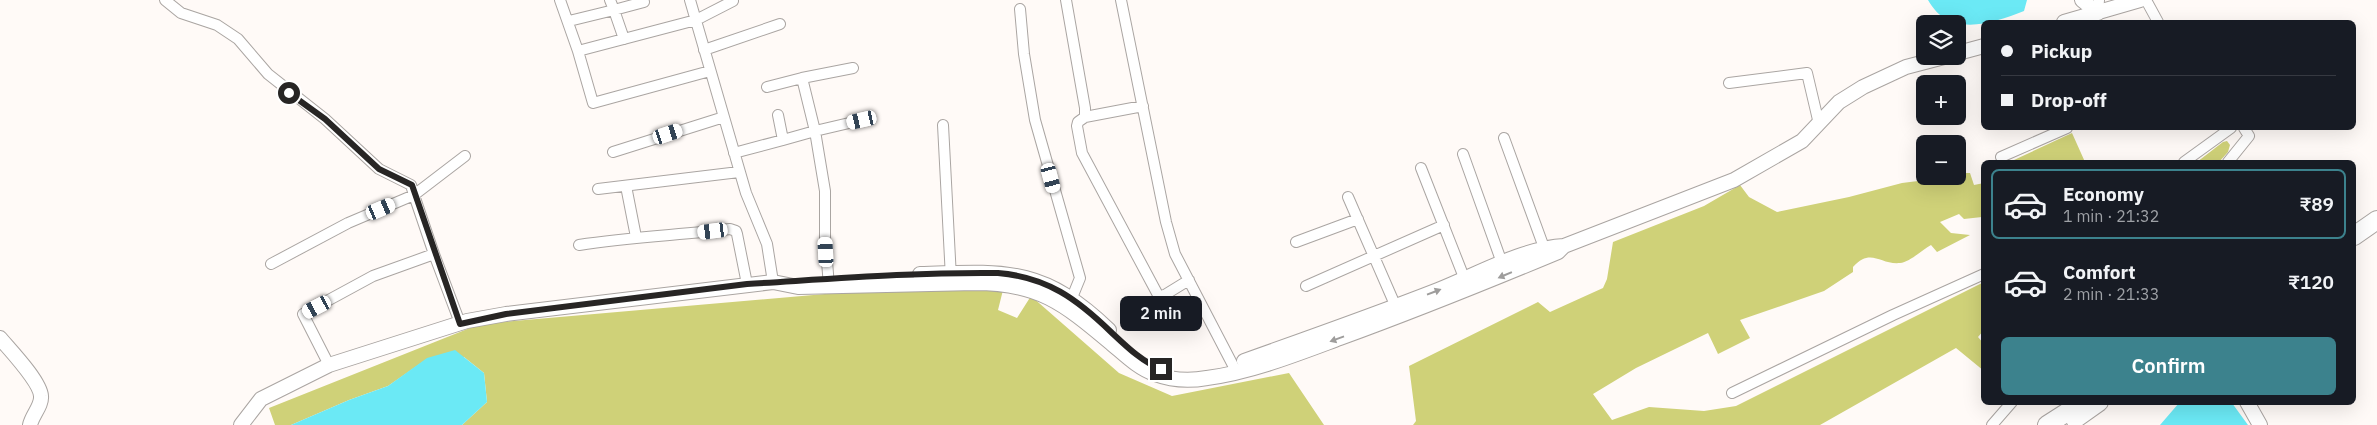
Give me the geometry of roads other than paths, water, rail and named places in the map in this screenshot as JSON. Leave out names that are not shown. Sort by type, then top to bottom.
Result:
[{"type":"highway","points":[[2356,223],[2377,207]]},
{"type":"highway","points":[[2356,235],[2377,220]]},
{"type":"highway","points":[[2047,425],[2078,405]]},
{"type":"highway","points":[[2065,425],[2095,405]]},
{"type":"street","points":[[165,0],[181,13],[217,25],[238,39],[282,86],[325,119],[379,169],[412,185],[434,254],[460,324]]},
{"type":"street","points":[[560,0],[569,21],[593,103],[710,71]]},
{"type":"street","points":[[610,0],[624,39]]},
{"type":"street","points":[[690,0],[739,172],[767,244],[778,283]]},
{"type":"street","points":[[1066,0],[1085,108],[1084,117]]},
{"type":"street","points":[[1121,0],[1166,222],[1175,254],[1234,369]]},
{"type":"street","points":[[2082,0],[2098,6]]},
{"type":"street","points":[[2068,20],[2098,6],[2140,0]]},
{"type":"street","points":[[2146,0],[2157,20]]},
{"type":"street","points":[[578,51],[696,20],[733,1]]},
{"type":"street","points":[[569,21],[644,2]]},
{"type":"street","points":[[1020,9],[1024,54],[1035,120],[1080,278],[1070,304]]},
{"type":"street","points":[[704,50],[780,24]]},
{"type":"street","points":[[1966,52],[1981,47]]},
{"type":"street","points":[[1234,369],[1502,264],[1546,253],[1558,252],[1564,246],[1734,180],[1802,141],[1839,102],[1863,87],[1916,65]]},
{"type":"street","points":[[767,87],[853,68]]},
{"type":"street","points":[[1729,83],[1807,73],[1819,124]]},
{"type":"street","points":[[802,78],[815,131],[825,192],[828,282]]},
{"type":"street","points":[[1143,106],[1084,117],[1078,122],[1077,126],[1082,153],[1158,295],[1163,296],[1189,280]]},
{"type":"street","points":[[778,115],[784,140]]},
{"type":"street","points":[[613,152],[724,117]]},
{"type":"street","points":[[734,152],[862,120]]},
{"type":"street","points":[[944,125],[951,278]]},
{"type":"street","points":[[2001,158],[2063,130]]},
{"type":"street","points":[[2187,160],[2228,130]]},
{"type":"street","points":[[2230,160],[2249,136],[2245,130]]},
{"type":"street","points":[[1504,138],[1546,253]]},
{"type":"street","points":[[1463,154],[1502,264]]},
{"type":"street","points":[[271,264],[348,223],[414,195],[465,156]]},
{"type":"street","points":[[1421,168],[1465,280]]},
{"type":"street","points":[[598,189],[739,172]]},
{"type":"street","points":[[626,186],[636,237]]},
{"type":"street","points":[[1348,197],[1396,307]]},
{"type":"street","points":[[1296,242],[1358,218]]},
{"type":"street","points":[[1306,286],[1444,225]]},
{"type":"street","points":[[579,245],[636,237],[736,231],[747,284]]},
{"type":"street","points":[[242,425],[261,399],[329,365],[460,324],[506,314],[747,284],[778,283],[798,287],[828,282],[951,278],[1022,287],[1070,304],[1128,357],[1154,374],[1178,379],[1192,379],[1305,351],[1447,299],[1546,253]]},
{"type":"street","points":[[329,365],[302,314],[373,276],[434,254]]},
{"type":"street","points":[[1732,393],[1893,315],[1981,275]]},
{"type":"street","points":[[0,338],[39,390],[39,405],[30,425]]},
{"type":"street","points":[[1992,425],[2009,405]]},
{"type":"street","points":[[2249,405],[2260,425]]},
{"type":"water","points":[[1928,0],[2027,0],[2024,11],[1998,20],[1981,20],[1981,24],[1966,25],[1966,15],[1941,15]]},
{"type":"water","points":[[455,350],[484,373],[487,402],[462,425],[291,425],[349,400],[388,386],[427,358]]},
{"type":"water","points":[[2177,405],[2233,405],[2248,425],[2160,425]]}]
